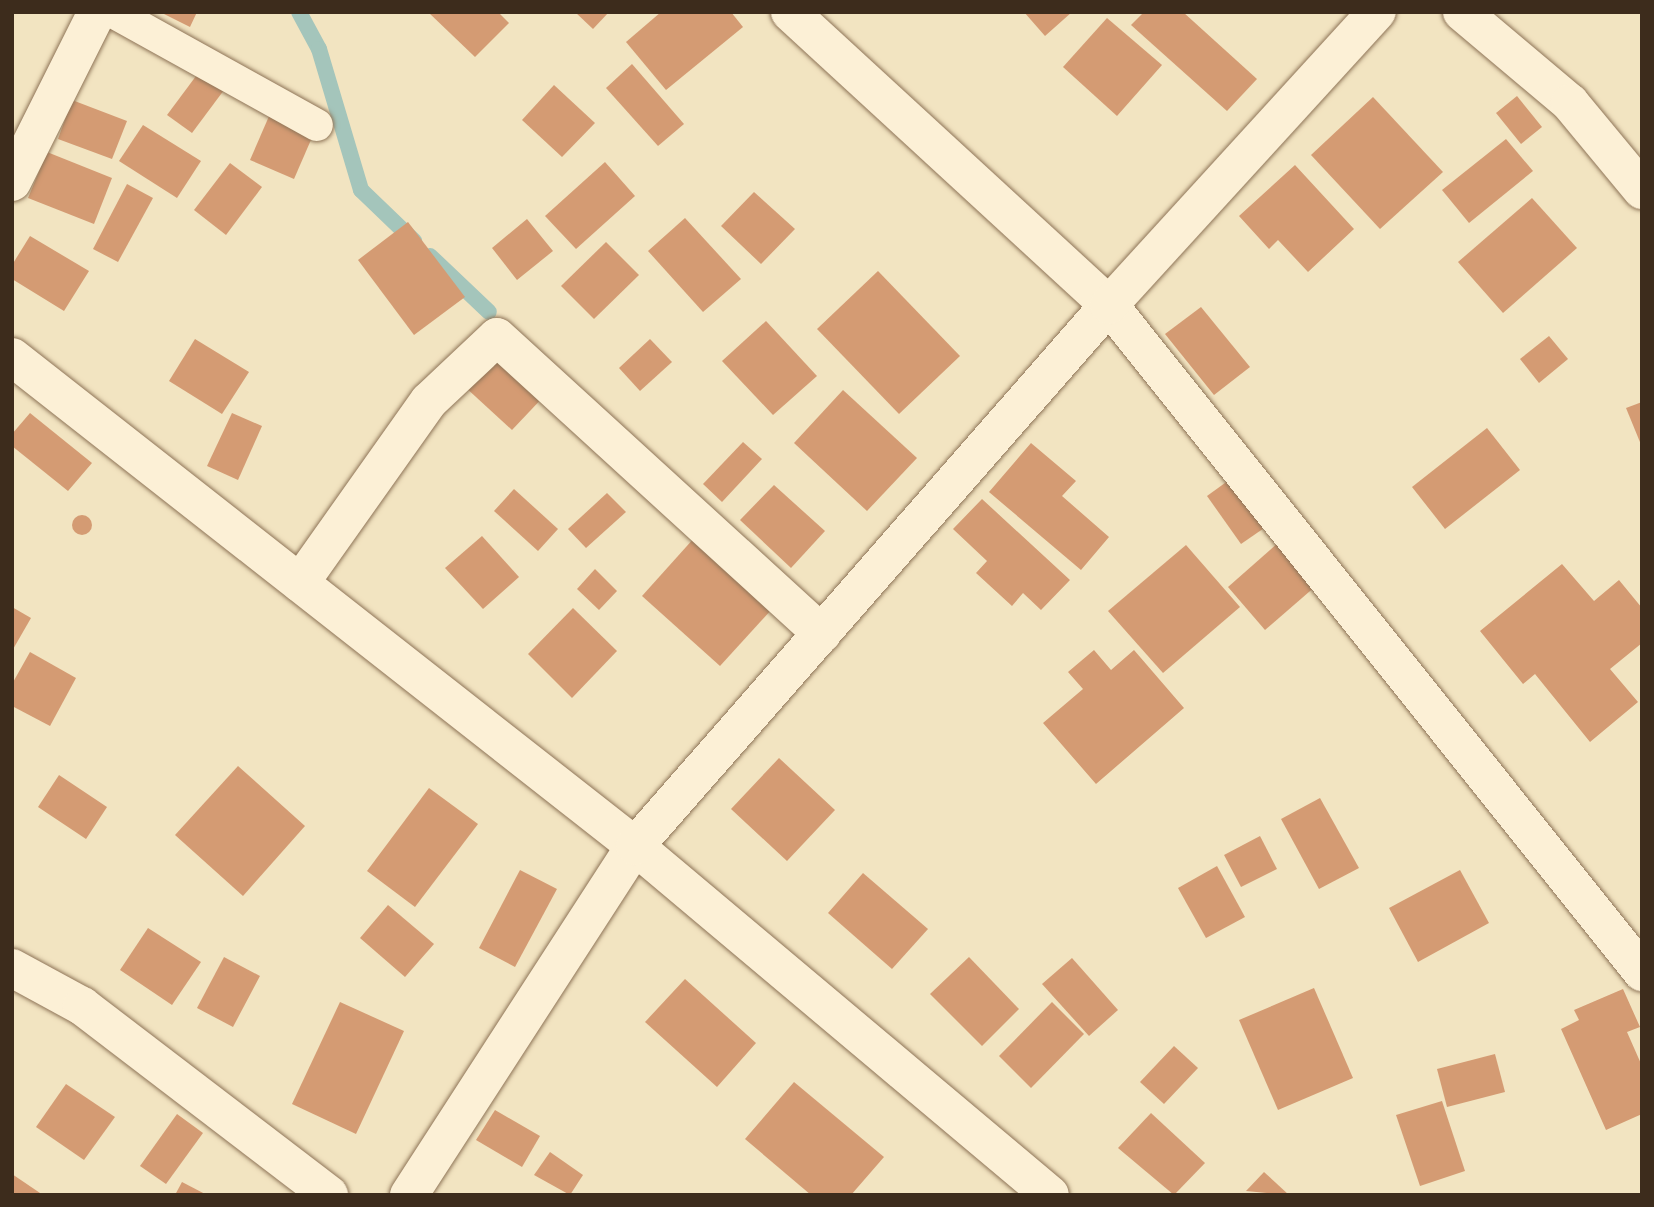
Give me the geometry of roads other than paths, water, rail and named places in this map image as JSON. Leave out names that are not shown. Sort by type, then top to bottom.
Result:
[{"type":"street","points":[[12,182],[96,12]]},
{"type":"street","points":[[790,12],[1109,305],[1642,972]]},
{"type":"street","points":[[409,1195],[635,846],[1109,305],[1377,12]]},
{"type":"street","points":[[1462,12],[1570,103],[1642,190]]},
{"type":"street","points":[[300,583],[429,401],[497,337],[822,634]]},
{"type":"street","points":[[12,357],[635,846],[1050,1195]]},
{"type":"street","points":[[12,968],[82,1006],[329,1195]]},
{"type":"lane","points":[[113,12],[317,125]]},
{"type":"waterway","points":[[299,12],[319,49],[361,190],[414,241]]},
{"type":"waterway","points":[[430,256],[489,312]]}]
